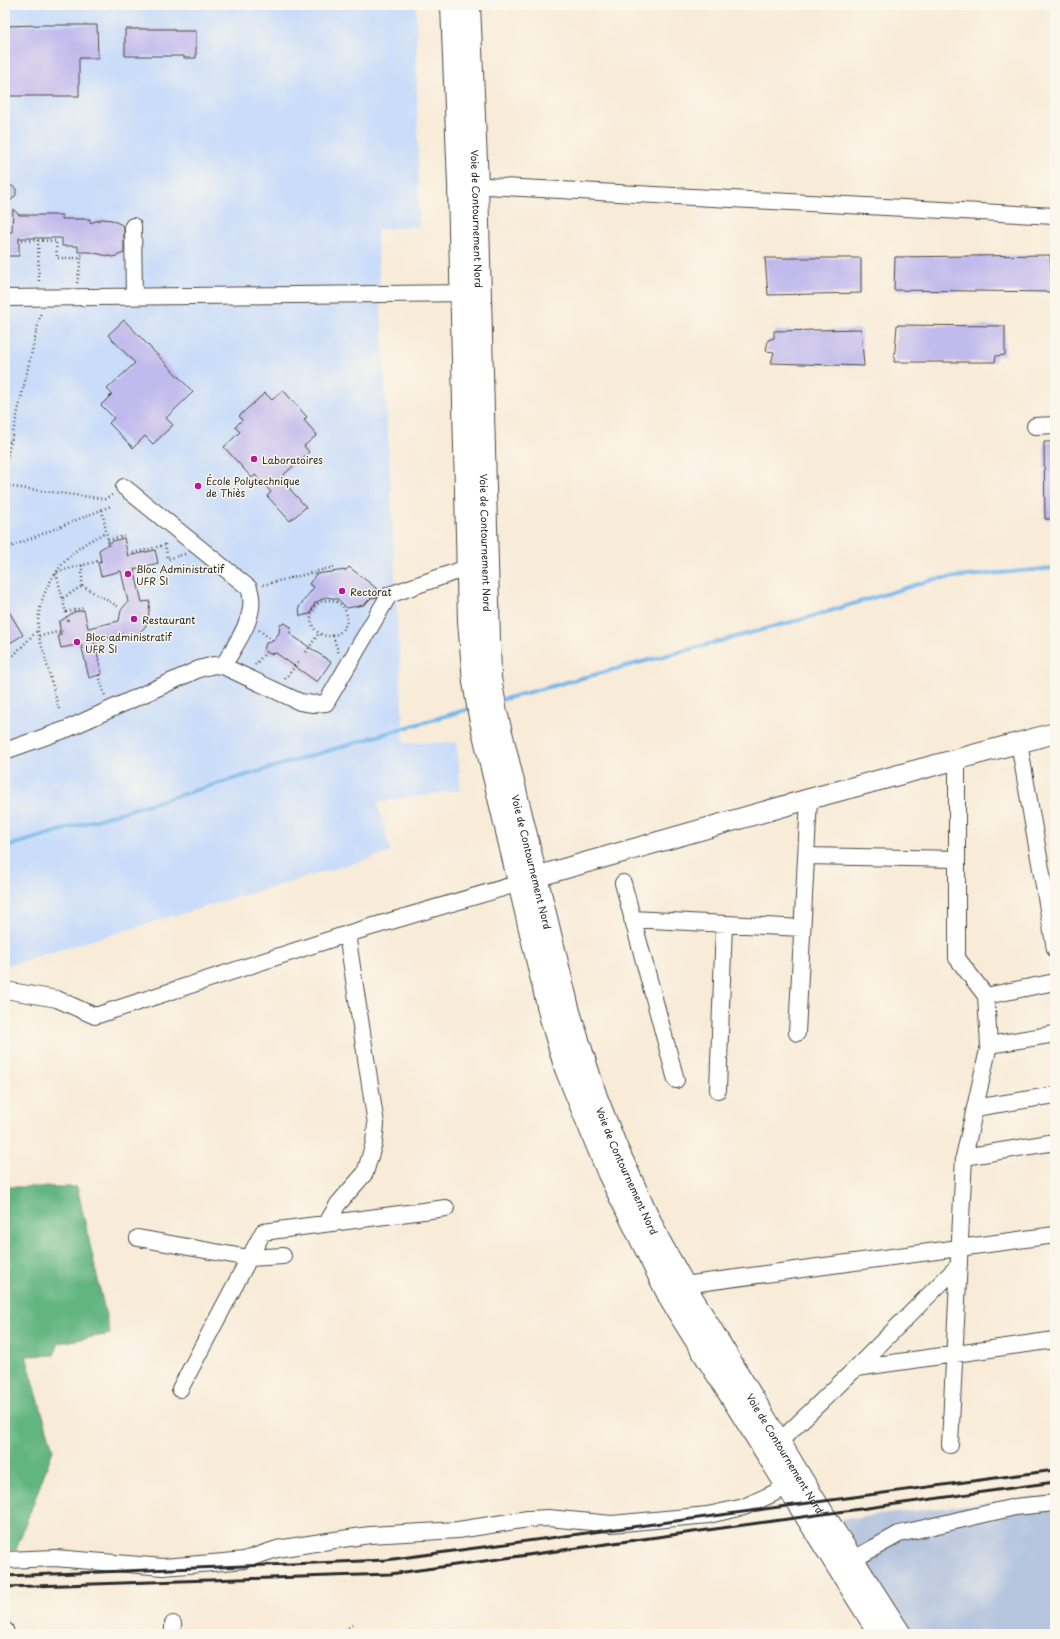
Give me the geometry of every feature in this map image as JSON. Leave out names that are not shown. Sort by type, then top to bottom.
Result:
[{"type":"main road","name":"Voie de Contournement Nord","points":[[452,5],[468,184]]},
{"type":"main road","name":"Voie de Contournement Nord","points":[[469,5],[468,184],[477,566],[469,621],[488,715],[528,880],[596,1097],[653,1227],[684,1285],[779,1442],[900,1634]]},
{"type":"main road","name":"Voie de Contournement Nord","points":[[528,880],[551,1018],[566,1069],[609,1174],[672,1302],[787,1488],[880,1634]]},
{"type":"street","points":[[468,184],[1055,216]]},
{"type":"street","points":[[133,226],[134,296]]},
{"type":"street","points":[[5,298],[470,293]]},
{"type":"street","points":[[1035,426],[1055,425]]},
{"type":"street","points":[[124,487],[249,588],[252,605],[250,616],[224,666]]},
{"type":"street","points":[[5,751],[67,729],[199,669],[214,665],[224,666],[300,702],[313,704],[326,703],[389,595],[477,566]]},
{"type":"street","points":[[5,990],[57,999],[95,1016],[347,934],[528,880],[809,799],[1055,733]]},
{"type":"street","points":[[1019,743],[1055,949]]},
{"type":"street","points":[[950,1445],[964,1157],[989,1045],[986,996],[957,958],[956,760]]},
{"type":"street","points":[[797,1033],[809,799]]},
{"type":"street","points":[[806,856],[957,859]]},
{"type":"street","points":[[623,883],[676,1080]]},
{"type":"street","points":[[632,919],[802,928]]},
{"type":"street","points":[[718,1090],[724,924]]},
{"type":"street","points":[[327,1223],[338,1204],[365,1173],[374,1143],[376,1124],[347,934]]},
{"type":"street","points":[[986,996],[1055,982]]},
{"type":"street","points":[[989,1045],[1055,1034]]},
{"type":"street","points":[[975,1108],[1055,1095]]},
{"type":"street","points":[[964,1157],[1055,1142]]},
{"type":"street","points":[[180,1388],[263,1232],[446,1208]]},
{"type":"street","points":[[684,1285],[1055,1235]]},
{"type":"street","points":[[138,1238],[249,1258],[283,1256]]},
{"type":"street","points":[[779,1442],[856,1368],[959,1265]]},
{"type":"street","points":[[856,1368],[1055,1340]]},
{"type":"street","points":[[5,1560],[55,1558],[163,1566],[224,1562],[244,1560],[277,1550],[370,1535],[458,1530],[528,1519],[548,1518],[612,1524],[708,1515],[744,1506],[787,1488]]},
{"type":"street","points":[[852,1560],[899,1534],[1015,1508],[1055,1503]]},
{"type":"street","points":[[5,1630],[6,1634]]},
{"type":"path","points":[[22,240],[56,240],[57,258],[81,258]]},
{"type":"path","points":[[5,467],[42,298],[38,240]]},
{"type":"path","points":[[75,297],[82,254]]},
{"type":"path","points":[[5,441],[11,442]]},
{"type":"path","points":[[5,486],[106,499],[124,487]]},
{"type":"path","points":[[5,549],[111,506]]},
{"type":"path","points":[[102,510],[109,546]]},
{"type":"path","points":[[59,710],[38,631],[40,610],[49,584],[61,565],[95,537],[106,533]]},
{"type":"path","points":[[108,540],[124,536]]},
{"type":"path","points":[[133,553],[165,546],[168,559],[202,550]]},
{"type":"path","points":[[56,572],[103,560]]},
{"type":"path","points":[[82,565],[82,586]]},
{"type":"path","points":[[249,588],[334,567]]},
{"type":"path","points":[[56,572],[68,621]]},
{"type":"path","points":[[63,598],[82,586]]},
{"type":"path","points":[[82,586],[119,606]]},
{"type":"path","points":[[331,600],[341,604],[347,614],[348,620],[343,630],[333,636],[319,633],[311,622],[311,616],[316,606],[320,602],[331,600]]},
{"type":"path","points":[[66,612],[83,608]]},
{"type":"path","points":[[39,636],[63,630]]},
{"type":"path","points":[[5,664],[38,631]]},
{"type":"path","points":[[306,652],[319,633]]},
{"type":"path","points":[[277,691],[298,661]]},
{"type":"path","points":[[99,675],[108,710]]},
{"type":"path","points":[[338,1634],[354,1624]]},
{"type":"shaded area","name":"École Polytechnique de Thiès","points":[[5,5],[416,5],[419,226],[377,230],[404,743],[457,742],[461,790],[377,802],[391,852],[5,966]]},
{"type":"shaded area","points":[[1055,1495],[1055,1634],[907,1634],[841,1519]]},
{"type":"green space","points":[[5,1187],[77,1187],[110,1334],[59,1343],[54,1355],[26,1356],[53,1450],[16,1550],[5,1550]]},
{"type":"building","points":[[97,25],[98,58],[79,58],[79,96],[5,96],[5,26]]},
{"type":"building","points":[[125,29],[174,29],[174,31],[196,31],[196,58],[184,58],[184,56],[125,56]]},
{"type":"building","points":[[5,181],[16,189],[16,195],[5,207]]},
{"type":"building","points":[[13,209],[19,215],[62,215],[62,219],[90,219],[90,223],[102,219],[112,220],[124,226],[124,253],[113,257],[90,252],[78,252],[78,246],[62,246],[62,238],[19,238],[19,256],[5,256],[5,232],[12,232]]},
{"type":"building","points":[[1050,255],[1052,292],[894,290],[895,257]]},
{"type":"building","points":[[765,258],[861,258],[861,293],[768,295]]},
{"type":"building","points":[[124,320],[193,392],[166,418],[173,425],[153,444],[145,436],[133,448],[109,423],[114,418],[101,405],[112,394],[107,389],[135,363],[108,335]]},
{"type":"building","points":[[897,325],[1005,326],[1005,355],[996,356],[995,362],[894,362]]},
{"type":"building","points":[[861,329],[864,366],[771,363],[774,352],[766,351],[768,340],[774,338],[774,331]]},
{"type":"building","name":"Laboratoires","points":[[283,390],[307,417],[304,420],[317,435],[304,446],[309,452],[280,478],[306,507],[290,521],[267,496],[271,492],[255,475],[252,478],[224,447],[240,432],[235,427],[242,420],[239,416],[265,393],[272,400]]},
{"type":"building","points":[[1044,442],[1055,442],[1055,519],[1045,519]]},
{"type":"building","points":[[124,538],[128,556],[155,550],[158,563],[134,569],[142,602],[150,601],[148,621],[141,631],[124,640],[123,634],[94,641],[102,674],[89,678],[81,644],[61,648],[58,635],[61,635],[59,622],[74,612],[84,610],[88,628],[119,621],[121,610],[128,602],[121,571],[101,576],[98,563],[101,562],[99,550],[113,541]]},
{"type":"building","name":"Rectorat","points":[[349,567],[376,588],[377,597],[371,598],[364,605],[347,608],[338,599],[326,597],[315,603],[310,614],[300,616],[299,607],[314,587],[309,584],[316,574],[346,570]]},
{"type":"building","points":[[5,605],[23,635],[5,646]]},
{"type":"building","points":[[285,623],[291,627],[290,634],[331,662],[317,682],[276,653],[270,654],[264,650],[266,643],[273,641],[279,633],[280,625]]},
{"type":"waterway","points":[[500,700],[810,617],[935,579],[1055,568]]},
{"type":"waterway","points":[[5,847],[472,708]]},
{"type":"railway","points":[[5,1576],[386,1560],[1055,1470]]},
{"type":"railway","points":[[5,1587],[390,1574],[1055,1482]]},
{"type":"place","name":"Laboratoires","points":[[254,459]]},
{"type":"place","name":"École Polytechnique de Thiès","points":[[198,486]]},
{"type":"place","name":"Bloc Administratif UFR SI","points":[[128,574]]},
{"type":"place","name":"Rectorat","points":[[342,591]]},
{"type":"place","name":"Restaurant","points":[[134,619]]},
{"type":"place","name":"Bloc administratif UFR SI","points":[[77,642]]}]
